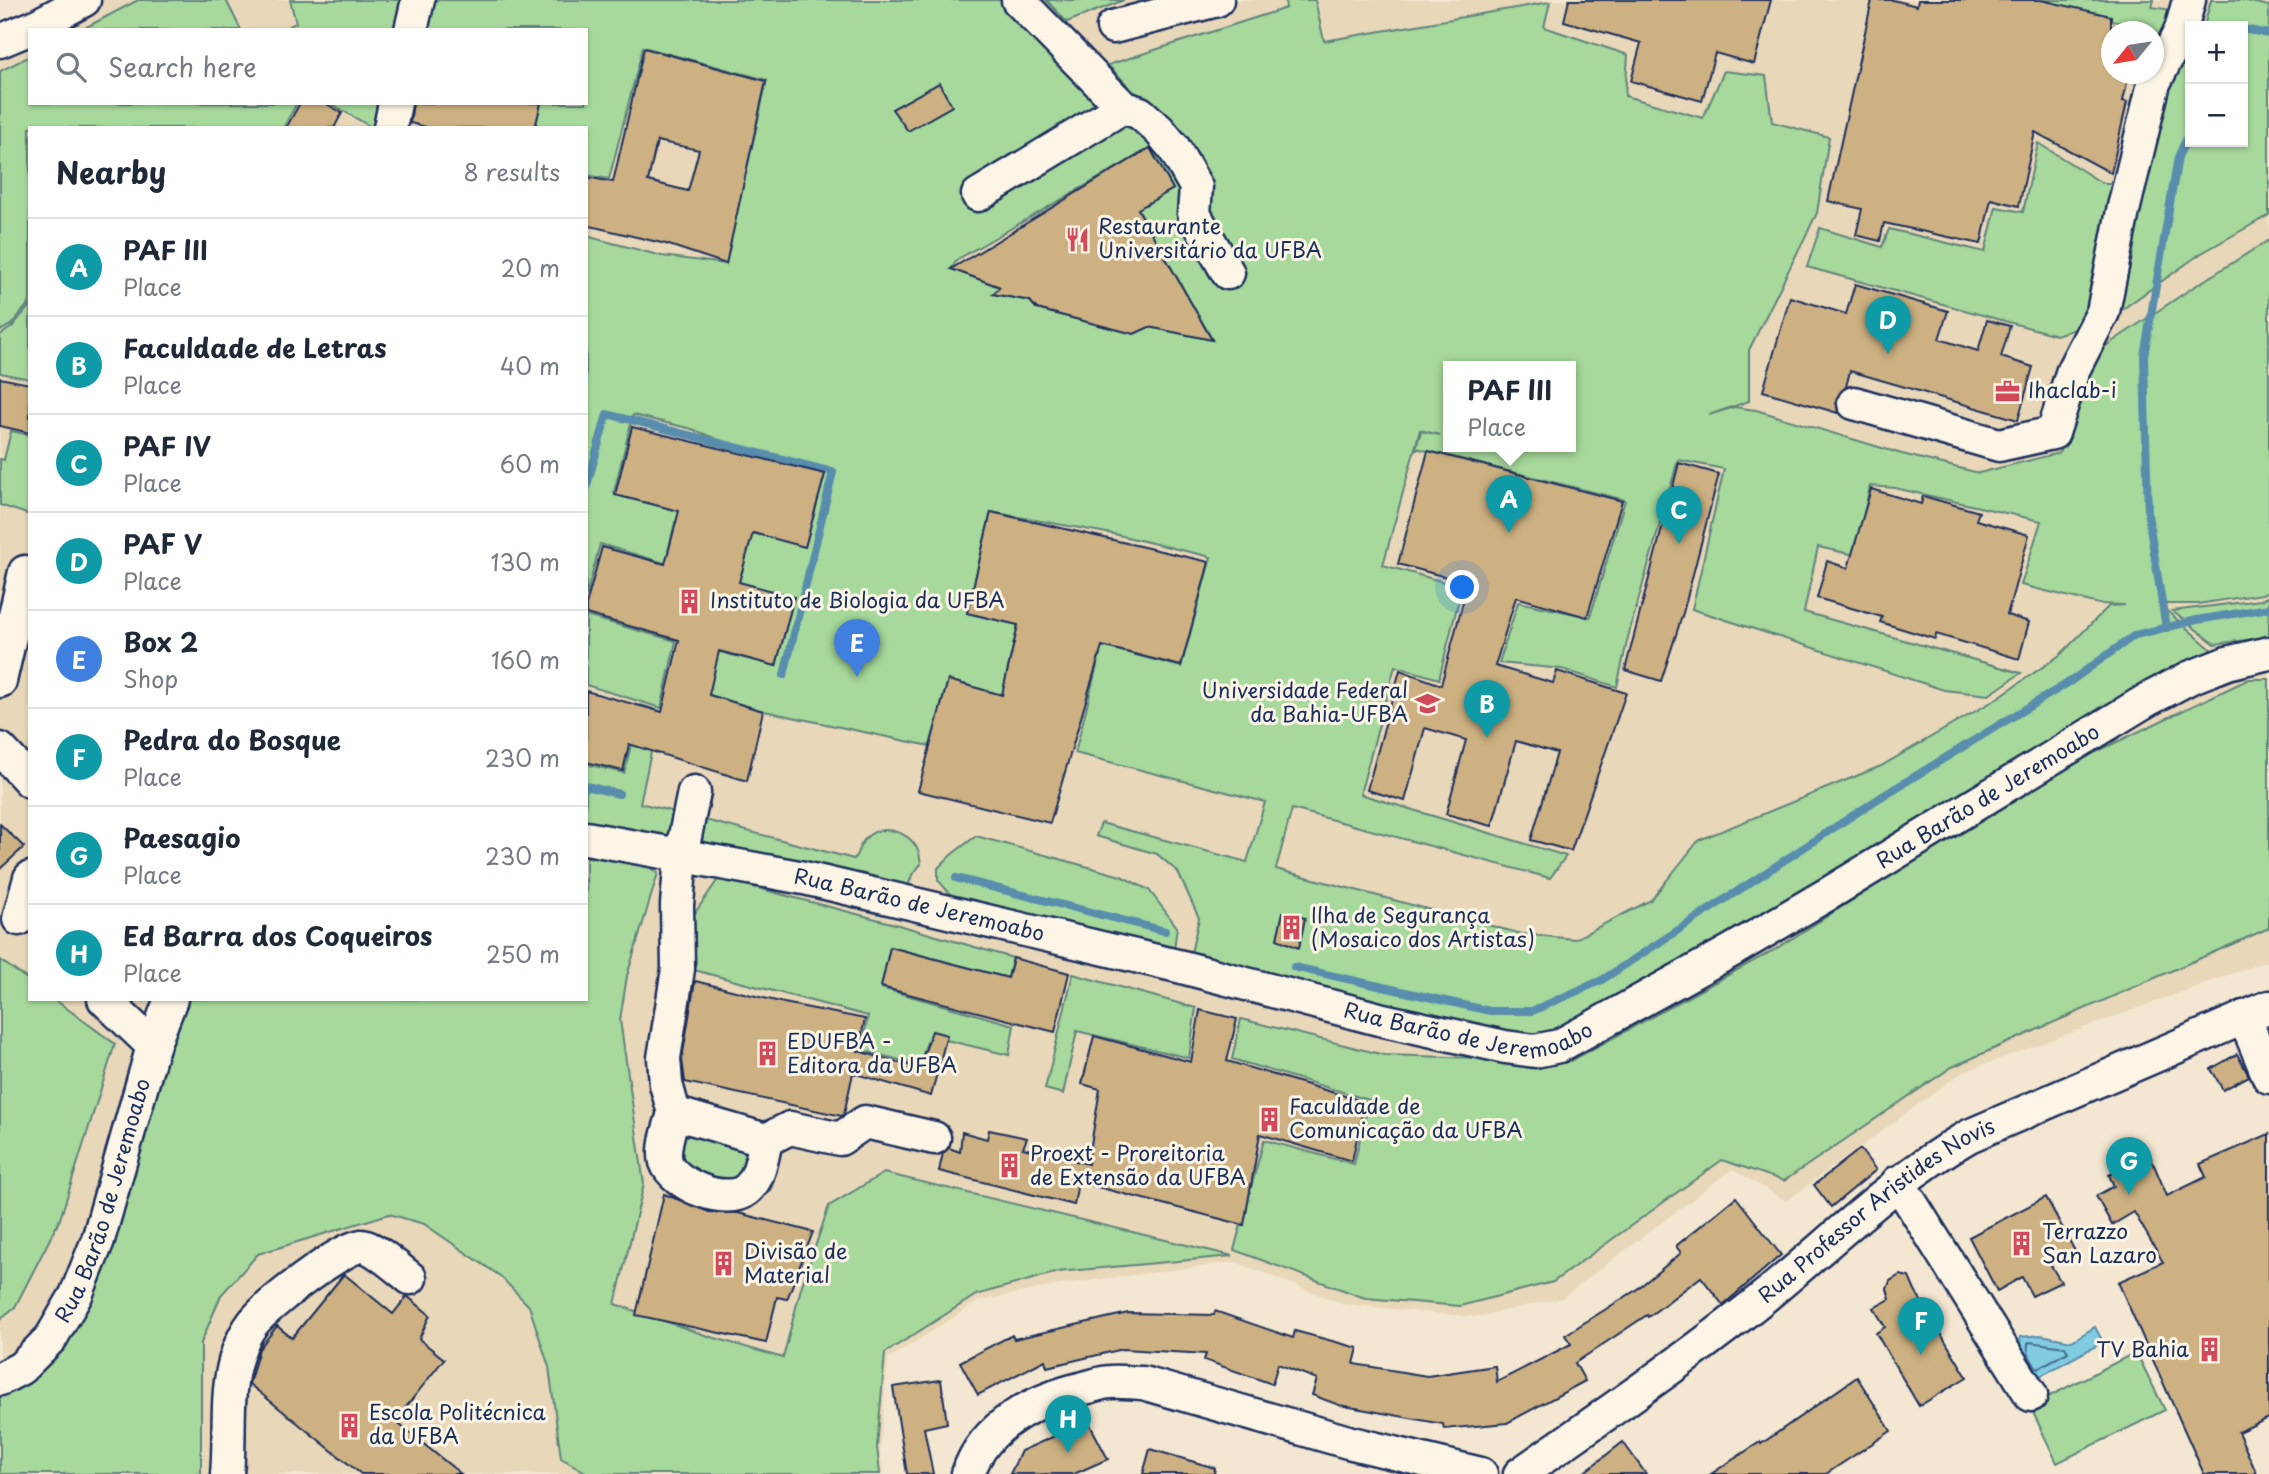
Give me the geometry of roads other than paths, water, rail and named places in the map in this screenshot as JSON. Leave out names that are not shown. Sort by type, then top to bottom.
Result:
[{"type":"street","points":[[31,28],[84,0]]},
{"type":"street","points":[[411,28],[418,0]]},
{"type":"street","points":[[1018,0],[1123,107],[1140,113],[1174,148],[1196,187],[1194,214],[1228,273]]},
{"type":"street","points":[[1113,27],[1217,0]]},
{"type":"street","points":[[1854,403],[1999,445],[2053,433],[2073,370],[2103,312],[2123,211],[2154,83],[2180,30],[2189,0]]},
{"type":"street","points":[[0,41],[28,29]]},
{"type":"street","points":[[390,126],[395,105]]},
{"type":"street","points":[[978,195],[1123,107]]},
{"type":"street","points":[[0,681],[25,572],[28,573]]},
{"type":"street","name":"Rua Barão de Jeremoabo","points":[[588,838],[804,878],[1182,967],[1379,1019],[1505,1048],[1535,1051],[1559,1046],[1731,951],[2147,700],[2189,678],[2227,663],[2269,653]]},
{"type":"street","points":[[0,749],[28,779]]},
{"type":"street","points":[[694,793],[681,856],[677,905],[678,969],[664,1058],[666,1084],[674,1114],[665,1146],[666,1161],[673,1175],[688,1186],[723,1196],[735,1196],[745,1191],[755,1180],[766,1140]]},
{"type":"street","points":[[16,916],[28,883]]},
{"type":"street","points":[[106,1001],[153,1046]]},
{"type":"street","name":"Rua Barão de Jeremoabo","points":[[0,1379],[21,1368],[51,1338],[76,1295],[98,1240],[153,1046],[170,1001]]},
{"type":"street","points":[[2256,1012],[2269,1077]]},
{"type":"street","name":"Rua Professor Aristides Novis","points":[[1520,1474],[1765,1296],[1899,1182],[1936,1155],[1969,1136],[2256,1012]]},
{"type":"street","points":[[674,1114],[766,1140],[790,1128],[840,1139],[865,1122],[934,1138]]},
{"type":"street","points":[[1899,1182],[2031,1395]]},
{"type":"street","points":[[227,1474],[229,1385],[239,1351],[252,1324],[289,1289],[321,1267],[361,1246],[370,1248],[410,1278]]},
{"type":"street","points":[[968,1474],[971,1464],[991,1434],[1022,1410],[1067,1391],[1109,1382],[1143,1384],[1348,1442],[1481,1474]]},
{"type":"water","points":[[2095,1327],[2103,1342],[2035,1379],[2024,1359],[2020,1337],[2041,1335],[2072,1341]]},
{"type":"waterway","points":[[2248,30],[2269,34]]},
{"type":"waterway","points":[[2166,628],[2148,515],[2144,356],[2178,157],[2185,142]]},
{"type":"waterway","points":[[588,482],[607,414],[833,472],[784,675]]},
{"type":"waterway","points":[[1294,967],[1490,1011],[1532,1011],[1602,980],[1881,797],[2071,681],[2135,635],[2197,620],[2269,608]]},
{"type":"waterway","points":[[588,786],[619,794]]},
{"type":"waterway","points":[[956,878],[1165,931]]},
{"type":"place","name":"Restaurante Universitário da UFBA","points":[[1078,239]]},
{"type":"place","name":"PAF V","points":[[1888,354]]},
{"type":"place","name":"Ihaclab-i","points":[[2008,391]]},
{"type":"place","name":"PAF III","points":[[1509,533]]},
{"type":"place","name":"PAF IV","points":[[1679,544]]},
{"type":"place","name":"Instituto de Biologia da UFBA","points":[[690,601]]},
{"type":"place","name":"Box 2","points":[[857,677]]},
{"type":"place","name":"Universidade Federal da Bahia-UFBA","points":[[1428,703]]},
{"type":"place","name":"Faculdade de Letras","points":[[1487,738]]},
{"type":"place","name":"Ilha de Segurança (Mosaico dos Artistas)","points":[[1291,928]]},
{"type":"place","name":"EDUFBA - Editora da UFBA","points":[[767,1054]]},
{"type":"place","name":"Faculdade de Comunicação da UFBA","points":[[1269,1119]]},
{"type":"place","name":"Proext - Proreitoria de Extensão da UFBA","points":[[1010,1166]]},
{"type":"place","name":"Paesagio","points":[[2129,1195]]},
{"type":"place","name":"Terrazzo San Lazaro","points":[[2022,1244]]},
{"type":"place","name":"Divisão de Material","points":[[724,1264]]},
{"type":"place","name":"TV Bahia","points":[[2209,1350]]},
{"type":"place","name":"Pedra do Bosque","points":[[1921,1355]]},
{"type":"place","name":"Escola Politécnica da UFBA","points":[[349,1425]]},
{"type":"place","name":"Ed Barra dos Coqueiros","points":[[1068,1453]]}]
